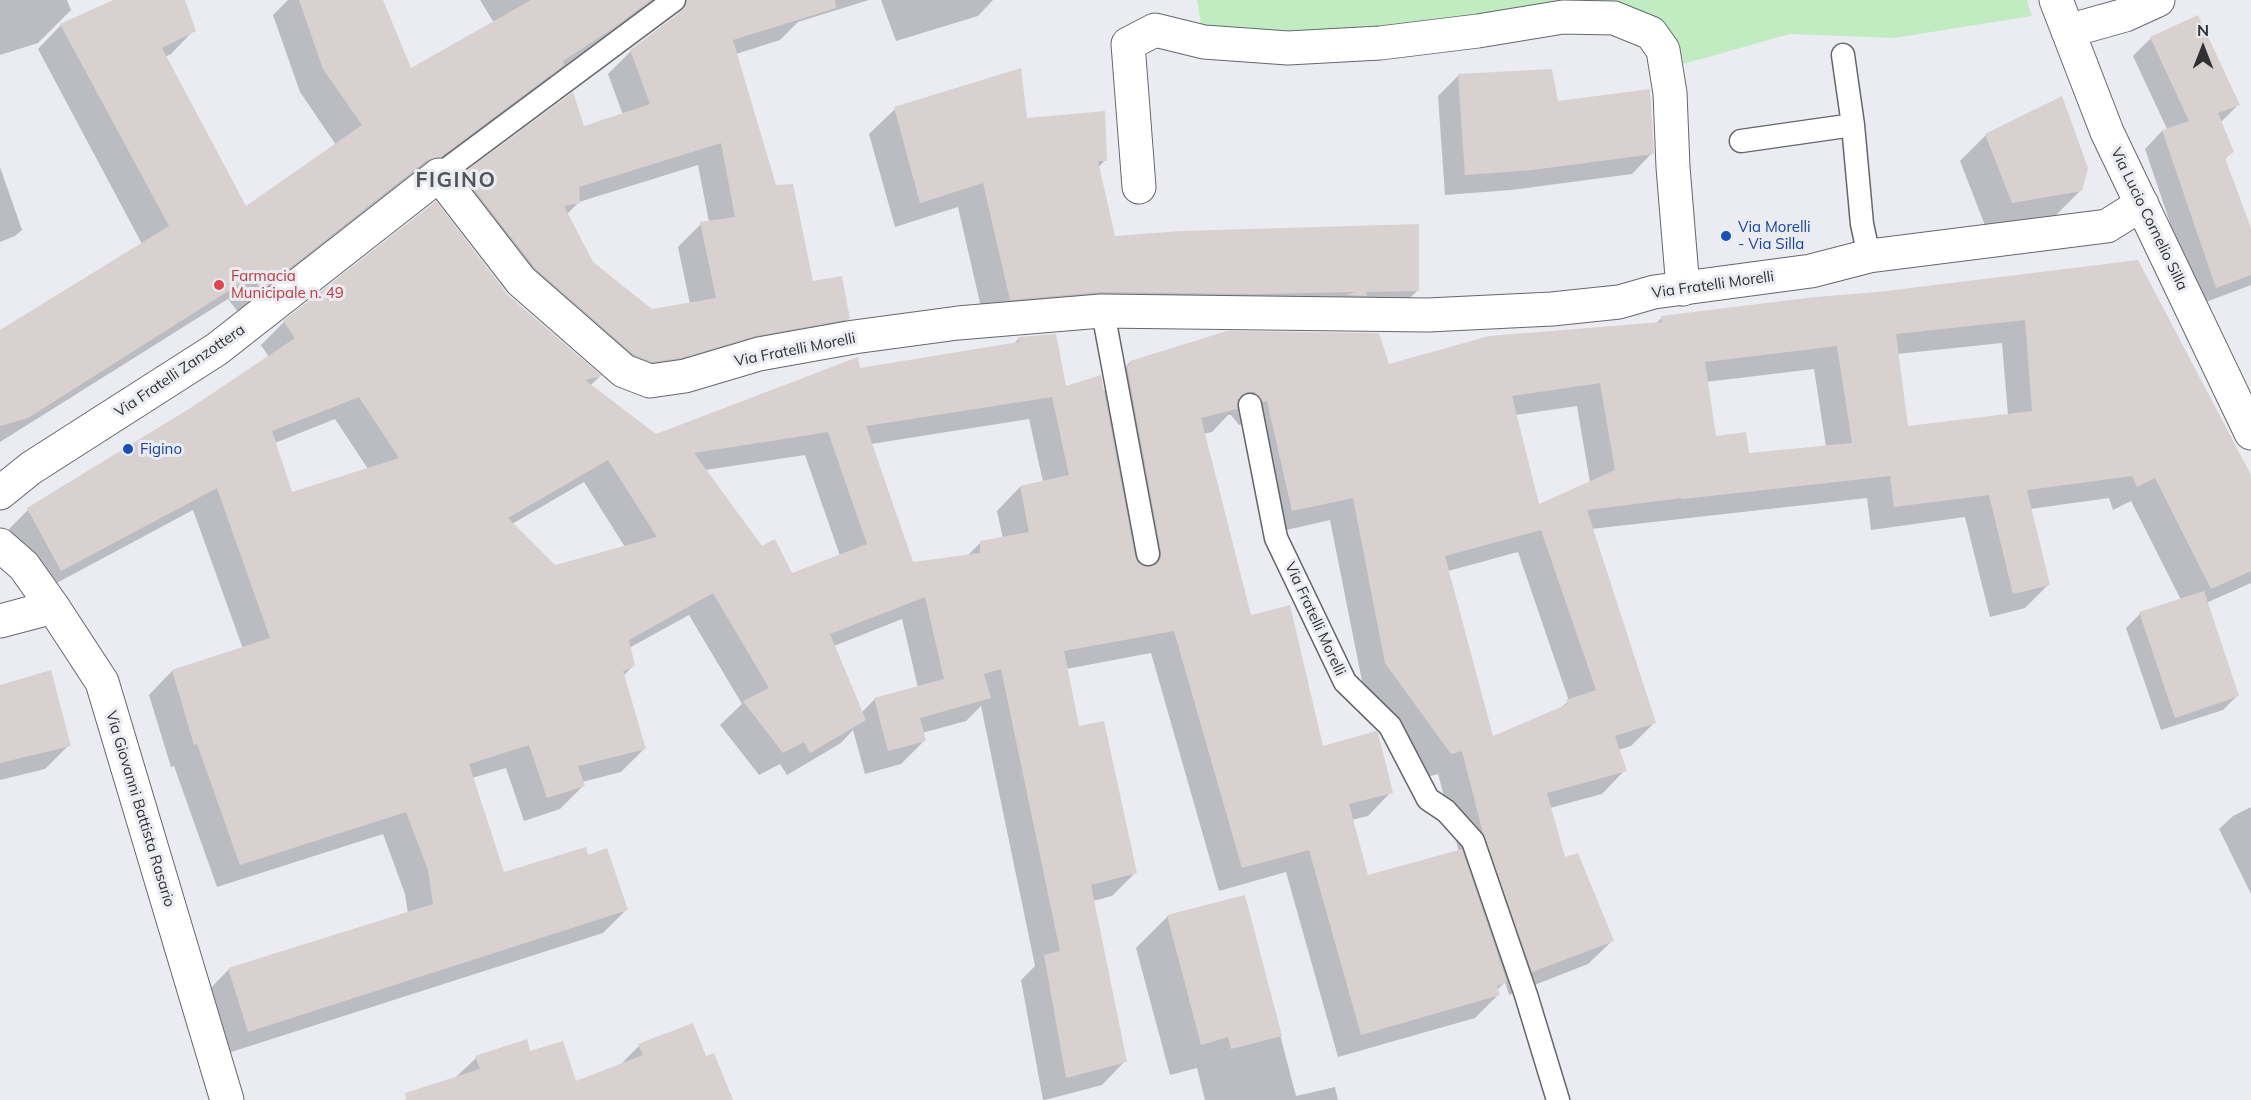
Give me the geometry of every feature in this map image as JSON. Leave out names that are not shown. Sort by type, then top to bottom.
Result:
[{"type":"street","name":"Via Lucio Cornelio Silla","points":[[2056,0],[2107,132],[2251,433]]},
{"type":"street","points":[[2068,32],[2125,15],[2158,0]]},
{"type":"street","points":[[1139,186],[1128,44],[1155,30],[1204,42],[1288,48],[1380,43],[1478,32],[1563,17],[1614,18],[1651,33],[1663,50],[1670,93],[1673,167],[1683,289]]},
{"type":"street","name":"Via Fratelli Morelli","points":[[439,175],[521,281],[624,371],[650,381],[685,376],[759,354],[854,337],[958,323],[1101,311],[1238,321],[1552,309],[1620,302],[1654,292],[1811,271],[1869,256],[2107,226],[2142,204]]},
{"type":"street","name":"Via Fratelli Zanzottera","points":[[0,493],[31,468],[217,349],[439,175]]},
{"type":"street","name":"Via Giovanni Battista Rasario","points":[[0,545],[24,566],[102,682],[227,1100]]},
{"type":"street","points":[[0,621],[53,607]]},
{"type":"lane","points":[[439,175],[674,0]]},
{"type":"lane","points":[[1844,55],[1862,224],[1869,256]]},
{"type":"lane","points":[[1741,141],[1853,125]]},
{"type":"lane","points":[[1101,311],[1148,554]]},
{"type":"lane","name":"Via Fratelli Morelli","points":[[1250,405],[1276,538],[1345,682],[1390,726],[1428,799],[1446,812],[1473,841],[1526,995],[1558,1100]]},
{"type":"green space","points":[[1197,0],[2027,0],[2032,16],[1894,38],[1790,34],[1665,67],[1613,18],[1204,42]]},
{"type":"building","points":[[113,0],[185,0],[196,31],[162,48],[246,206],[362,125],[323,69],[299,0],[383,0],[411,68],[531,0],[651,0],[563,61],[564,65],[441,157],[427,160],[262,290],[252,276],[28,418],[0,426],[0,330],[169,226],[60,24]]},
{"type":"building","points":[[687,0],[835,0],[836,8],[733,40],[776,185],[793,184],[813,281],[842,276],[850,319],[756,336],[681,358],[652,362],[634,355],[535,268],[462,174],[573,92],[584,126],[650,104],[630,50],[682,11]],"holes":[[[721,143],[735,217],[700,222],[716,298],[652,309],[593,262],[564,206],[580,203],[579,187]]]},
{"type":"building","points":[[2198,15],[2240,105],[2218,113],[2234,152],[2225,158],[2251,228],[2251,275],[2216,288],[2162,130],[2189,121],[2150,37]]},
{"type":"building","points":[[1021,68],[1027,118],[1105,111],[1107,161],[1098,161],[1115,236],[1181,231],[1419,224],[1419,291],[1366,292],[1367,296],[1346,295],[1356,292],[1252,294],[1101,292],[1010,300],[983,183],[920,203],[894,107]]},
{"type":"building","points":[[1552,69],[1558,101],[1650,89],[1654,154],[1532,170],[1465,175],[1458,74]]},
{"type":"building","points":[[2062,96],[2088,168],[2082,191],[2012,203],[1985,134]]},
{"type":"building","points":[[436,201],[508,295],[602,376],[585,380],[656,434],[858,357],[860,368],[1019,342],[1018,337],[1056,334],[1066,386],[1101,375],[1135,556],[1138,563],[1150,567],[1157,564],[1161,558],[1161,552],[1127,366],[1130,365],[1130,361],[1227,331],[1379,333],[1389,364],[1489,336],[1662,322],[1661,316],[2138,260],[2251,475],[2251,571],[2211,589],[2155,478],[2137,487],[2132,476],[2027,490],[2050,585],[2013,594],[1989,495],[1894,507],[1890,476],[1587,510],[1656,723],[1615,736],[1627,771],[1547,793],[1565,857],[1578,853],[1614,941],[1532,972],[1483,833],[1462,751],[1451,754],[1385,663],[1353,498],[1292,511],[1267,401],[1263,402],[1255,392],[1247,392],[1237,400],[1237,409],[1201,418],[1251,615],[1290,605],[1323,746],[1376,731],[1378,733],[1393,793],[1349,804],[1368,875],[1462,849],[1507,982],[1497,986],[1500,995],[1361,1035],[1309,850],[1242,868],[1174,631],[1064,651],[1079,726],[1104,721],[1137,873],[1091,885],[1127,1062],[1066,1078],[1044,955],[1060,951],[1001,669],[984,674],[991,698],[920,718],[926,741],[888,751],[874,698],[944,679],[925,597],[830,634],[866,720],[810,753],[804,742],[783,753],[743,701],[769,688],[713,593],[629,640],[635,666],[623,671],[646,749],[578,766],[585,786],[547,798],[529,745],[469,764],[504,872],[586,847],[588,855],[607,848],[628,910],[248,1032],[228,968],[433,904],[428,870],[406,812],[240,865],[197,744],[194,745],[172,670],[270,638],[217,488],[61,571],[27,508],[192,407],[295,338],[283,321]],"holes":[[[2025,320],[2032,411],[1908,426],[1896,334]],[[1837,346],[1852,443],[1749,453],[1746,432],[1716,436],[1705,362]],[[1600,383],[1615,470],[1539,504],[1512,396]],[[359,397],[399,458],[292,492],[272,431]],[[1052,397],[1069,475],[1020,486],[1029,532],[980,541],[980,553],[913,562],[866,426]],[[828,432],[867,544],[792,573],[775,539],[762,546],[694,453]],[[608,460],[657,537],[555,565],[508,518]],[[1541,530],[1596,690],[1566,700],[1568,704],[1493,736],[1445,556]]]},
{"type":"building","points":[[2204,591],[2239,696],[2175,718],[2139,612]]},
{"type":"building","points":[[51,670],[71,746],[0,763],[0,685]]},
{"type":"building","points":[[1245,895],[1282,1036],[1231,1049],[1228,1037],[1201,1045],[1167,915]]},
{"type":"building","points":[[693,1023],[706,1056],[714,1053],[733,1100],[406,1100],[405,1093],[480,1069],[475,1056],[527,1039],[530,1051],[563,1041],[576,1081],[643,1055],[638,1044]]},
{"type":"place","name":"Via Morelli - Via Silla","points":[[1726,236]]},
{"type":"place","name":"Farmacia Municipale n. 49","points":[[219,285]]},
{"type":"place","name":"Figino","points":[[128,449]]},
{"type":"district","name":"FIGINO","points":[[456,181]]}]
